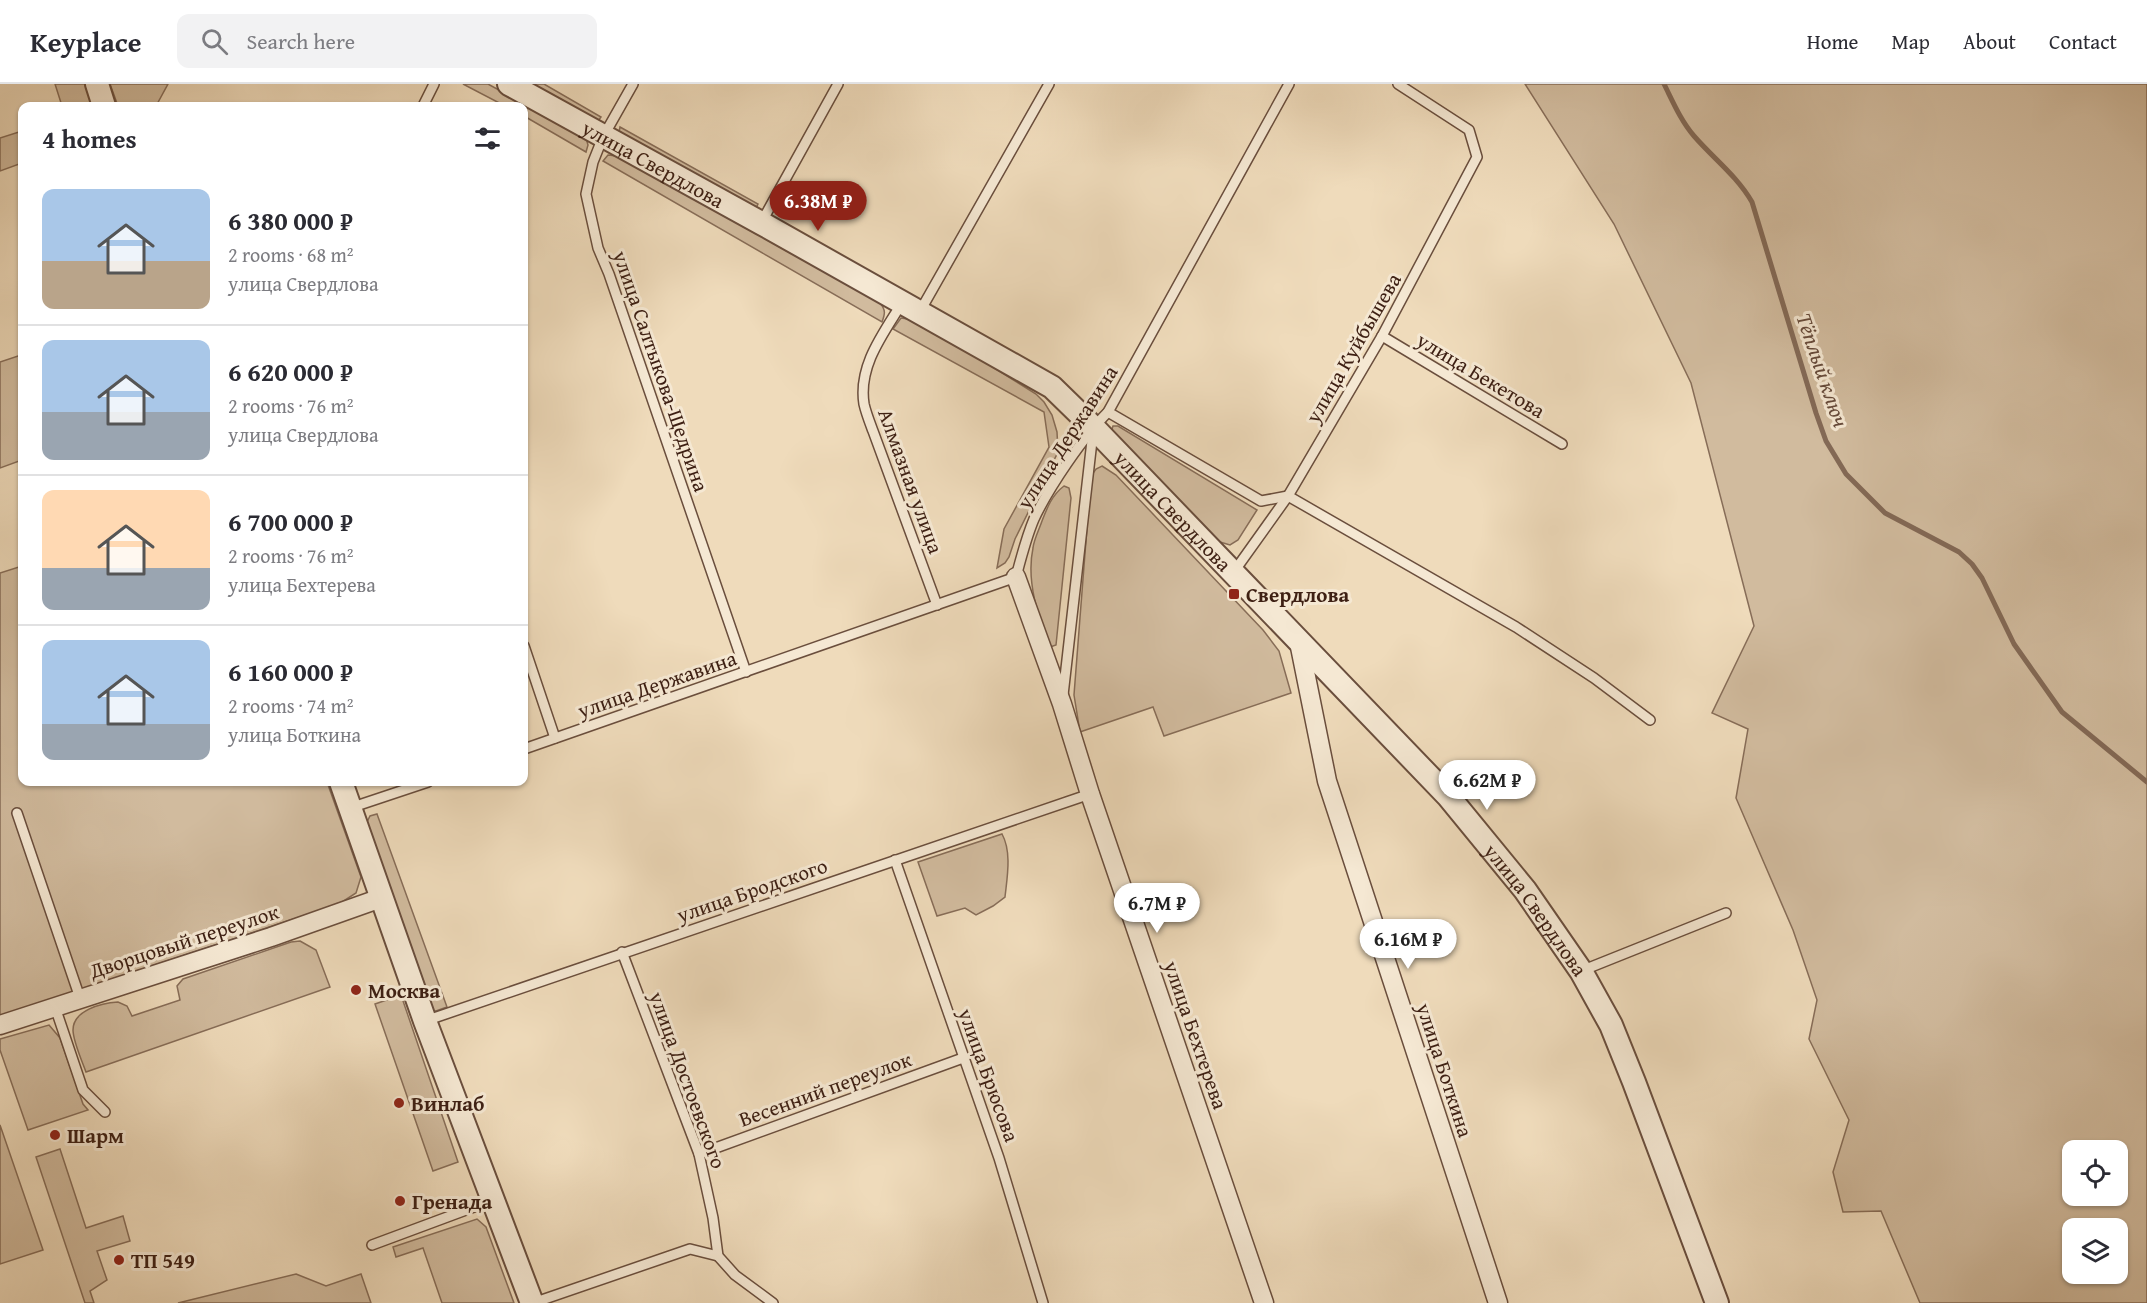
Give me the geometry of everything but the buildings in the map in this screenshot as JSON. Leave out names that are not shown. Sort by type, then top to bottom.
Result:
[{"type":"street","points":[[97,84],[103,102]]},
{"type":"street","name":"улица Свердлова","points":[[509,84],[1052,387],[1101,420],[1233,573],[1448,796],[1525,890],[1581,971],[1611,1025],[1717,1303]]},
{"type":"street","name":"улица Бехтерева","points":[[1016,577],[1062,704],[1090,794],[1264,1303]]},
{"type":"street","name":"улица Боткина","points":[[1299,642],[1327,781],[1498,1303]]},
{"type":"street","points":[[342,786],[425,1021],[532,1303]]},
{"type":"street","name":"Дворцовый переулок","points":[[0,1025],[271,937],[381,898]]},
{"type":"lane","points":[[425,102],[434,84]]},
{"type":"lane","name":"улица Салтыкова-Щедрина","points":[[633,84],[603,137],[593,162],[586,194],[598,248],[609,274],[746,672]]},
{"type":"lane","points":[[761,223],[838,84]]},
{"type":"lane","name":"Алмазная улица","points":[[937,605],[864,404],[864,376],[874,350],[910,308],[1049,84]]},
{"type":"lane","name":"улица Державина","points":[[528,748],[1016,577],[1035,519],[1048,494],[1101,420],[1289,84]]},
{"type":"lane","name":"улица Куйбышева","points":[[1233,573],[1288,496],[1382,336],[1477,158],[1469,130],[1398,84]]},
{"type":"lane","name":"улица Бекетова","points":[[1382,336],[1562,444]]},
{"type":"lane","points":[[1062,704],[1101,420],[1261,501],[1288,496],[1516,627],[1594,678],[1650,720]]},
{"type":"lane","points":[[528,658],[555,738]]},
{"type":"lane","points":[[350,808],[416,786]]},
{"type":"lane","name":"улица Бродского","points":[[425,1021],[1090,794]]},
{"type":"lane","points":[[17,813],[80,998]]},
{"type":"lane","name":"улица Брюсова","points":[[895,860],[999,1158],[1043,1303]]},
{"type":"lane","points":[[1581,971],[1726,913]]},
{"type":"lane","name":"улица Достоевского","points":[[622,952],[699,1154],[713,1218],[718,1256]]},
{"type":"lane","points":[[55,1006],[83,1090],[105,1112]]},
{"type":"lane","name":"Весенний переулок","points":[[699,1154],[963,1058]]},
{"type":"lane","points":[[372,1245],[493,1200]]},
{"type":"lane","points":[[532,1303],[690,1249],[718,1256],[735,1275],[773,1303]]},
{"type":"shaded area","points":[[55,84],[86,84],[93,102],[61,102]]},
{"type":"shaded area","points":[[110,84],[168,84],[158,102],[117,102]]},
{"type":"shaded area","points":[[463,84],[488,84],[521,102],[497,102]]},
{"type":"shaded area","points":[[519,84],[544,84],[601,117],[598,121]]},
{"type":"shaded area","points":[[1525,84],[2147,84],[2147,1303],[1920,1303],[1881,1211],[1843,1212],[1833,1172],[1849,1120],[1809,1039],[1817,1000],[1793,930],[1736,798],[1748,729],[1712,713],[1754,626],[1691,383],[1614,224]]},
{"type":"shaded area","points":[[528,106],[586,138],[588,145],[586,152],[528,118]]},
{"type":"shaded area","points":[[620,127],[758,204],[756,208],[618,137]]},
{"type":"shaded area","points":[[18,132],[18,164],[0,171],[0,138]]},
{"type":"shaded area","points":[[608,155],[617,156],[880,303],[884,312],[882,322],[603,161]]},
{"type":"shaded area","points":[[901,318],[908,319],[988,364],[1036,394],[1052,415],[1057,432],[1058,452],[1015,539],[1009,557],[997,568],[1004,529],[1049,447],[1044,412],[893,329]]},
{"type":"shaded area","points":[[18,356],[18,461],[0,468],[0,362]]},
{"type":"shaded area","points":[[1113,426],[1118,426],[1257,510],[1238,540],[1230,545],[1220,542],[1210,534],[1111,432]]},
{"type":"shaded area","points":[[1102,466],[1116,475],[1263,630],[1279,651],[1291,693],[1164,736],[1153,707],[1080,732],[1074,695],[1091,476],[1096,469]]},
{"type":"shaded area","points":[[1064,486],[1069,488],[1071,498],[1056,645],[1050,647],[1034,599],[1031,560],[1034,541],[1046,511],[1053,498]]},
{"type":"shaded area","points":[[18,567],[18,786],[328,786],[361,877],[356,893],[339,904],[0,1016],[0,573]]},
{"type":"shaded area","points":[[377,814],[447,1007],[436,1011],[430,1010],[367,822],[370,816]]},
{"type":"shaded area","points":[[1002,834],[1008,857],[1005,897],[976,915],[965,908],[937,916],[918,862]]},
{"type":"shaded area","points":[[300,941],[316,950],[330,987],[86,1072],[73,1035],[74,1023],[83,1013],[97,1006],[118,1002],[127,1006],[132,1016],[180,1000],[177,986],[183,979],[291,942]]},
{"type":"shaded area","points":[[401,995],[458,1162],[433,1171],[375,1004]]},
{"type":"shaded area","points":[[49,1025],[60,1038],[83,1104],[88,1110],[28,1130],[0,1050],[0,1039]]},
{"type":"shaded area","points":[[0,1125],[43,1250],[0,1264]]},
{"type":"shaded area","points":[[60,1149],[86,1228],[123,1216],[130,1241],[97,1251],[107,1280],[90,1291],[94,1303],[85,1303],[36,1157]]},
{"type":"shaded area","points":[[477,1219],[486,1227],[514,1303],[442,1303],[423,1248],[396,1257],[393,1247]]},
{"type":"shaded area","points":[[296,1274],[326,1286],[361,1274],[371,1303],[178,1303]]},
{"type":"waterway","name":"Тёплый ключ","points":[[1664,84],[1689,130],[1732,176],[1752,202],[1816,413],[1826,441],[1846,474],[1885,513],[1959,552],[1972,564],[1982,578],[2014,644],[2062,712],[2147,782]]},
{"type":"place","name":"Свердлова","points":[[1234,594]]},
{"type":"place","name":"Москва","points":[[356,990]]},
{"type":"place","name":"Винлаб","points":[[399,1103]]},
{"type":"place","name":"Шарм","points":[[55,1135]]},
{"type":"place","name":"Гренада","points":[[400,1201]]},
{"type":"place","name":"ТП 549","points":[[119,1260]]}]
